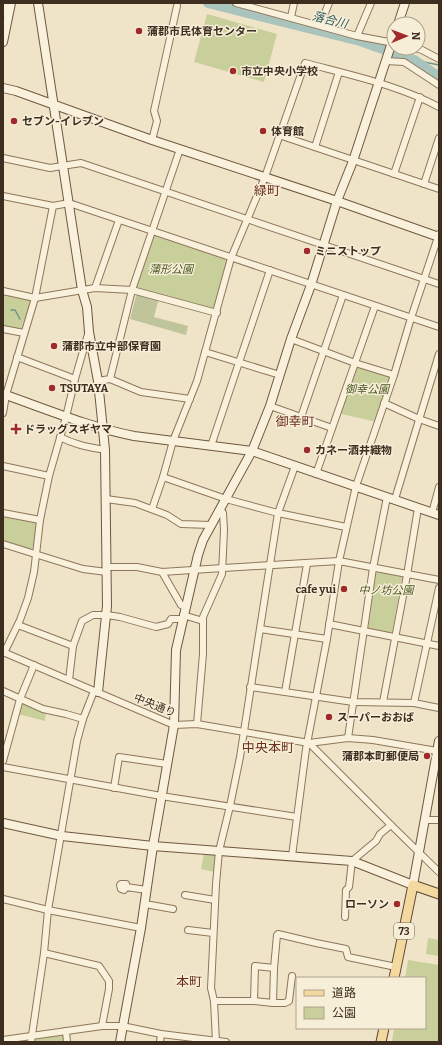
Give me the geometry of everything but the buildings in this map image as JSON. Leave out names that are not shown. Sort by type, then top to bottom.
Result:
[{"type":"main road","points":[[413,884],[439,894]]},
{"type":"main road","name":"73","points":[[394,977],[413,884]]},
{"type":"main road","points":[[381,1042],[384,1029]]},
{"type":"street","points":[[3,12],[5,3]]},
{"type":"street","points":[[3,42],[11,3]]},
{"type":"street","points":[[31,1039],[44,953],[48,910],[62,836],[77,741],[83,719],[96,691],[106,615],[107,569],[104,429],[98,381],[89,332],[87,307],[82,290],[38,3]]},
{"type":"street","points":[[236,3],[357,36],[386,39]]},
{"type":"street","points":[[291,17],[294,3]]},
{"type":"street","points":[[320,25],[329,3]]},
{"type":"street","points":[[357,36],[371,3]]},
{"type":"street","points":[[400,16],[404,3]]},
{"type":"street","points":[[152,140],[157,121],[154,111],[177,6]]},
{"type":"street","points":[[426,52],[439,59]]},
{"type":"street","points":[[120,1042],[141,928],[161,796],[174,725],[175,661],[183,614],[194,569],[203,540],[252,451],[270,406],[337,201],[353,161],[387,56]]},
{"type":"street","points":[[386,60],[404,62],[439,85]]},
{"type":"street","points":[[152,510],[173,441],[197,381],[231,258],[265,178],[305,63],[420,97],[439,107]]},
{"type":"street","points":[[315,147],[339,72]]},
{"type":"street","points":[[3,88],[152,140],[439,236],[356,486],[346,527],[306,749],[292,856]]},
{"type":"street","points":[[394,174],[420,97]]},
{"type":"street","points":[[279,135],[439,189]]},
{"type":"street","points":[[424,184],[439,138]]},
{"type":"street","points":[[110,379],[132,290],[164,192],[180,149]]},
{"type":"street","points":[[3,158],[50,168],[81,163],[439,284]]},
{"type":"street","points":[[3,196],[53,206],[69,203],[439,327]]},
{"type":"street","points":[[3,413],[4,394],[35,298],[53,206]]},
{"type":"street","points":[[95,288],[119,220]]},
{"type":"street","points":[[211,446],[270,270]]},
{"type":"street","points":[[3,291],[35,298],[95,288],[132,290],[217,313]]},
{"type":"street","points":[[300,417],[343,295]]},
{"type":"street","points":[[316,474],[375,306]]},
{"type":"street","points":[[3,329],[24,333]]},
{"type":"street","points":[[4,653],[18,625],[28,598],[40,520],[49,476],[89,332]]},
{"type":"street","points":[[291,339],[355,364],[394,374]]},
{"type":"street","points":[[205,352],[280,376]]},
{"type":"street","points":[[395,500],[439,354]]},
{"type":"street","points":[[17,357],[75,379]]},
{"type":"street","points":[[98,381],[110,379],[142,392],[190,399]]},
{"type":"street","points":[[4,394],[66,417],[104,429],[134,436],[252,451],[436,514],[439,488]]},
{"type":"street","points":[[384,403],[419,419],[439,426]]},
{"type":"street","points":[[270,406],[332,428]]},
{"type":"street","points":[[60,437],[80,445],[105,450]]},
{"type":"street","points":[[3,466],[49,476]]},
{"type":"street","points":[[216,1041],[214,1001],[210,988],[219,851],[230,806],[244,732],[278,513],[295,466]]},
{"type":"street","points":[[163,477],[226,499],[278,513],[346,527]]},
{"type":"street","points":[[348,738],[373,568],[387,497]]},
{"type":"street","points":[[106,500],[134,503],[167,515],[181,524],[211,525]]},
{"type":"street","points":[[383,702],[418,508]]},
{"type":"street","points":[[197,724],[203,654],[203,617],[222,574],[223,568],[224,530],[223,513],[220,509]]},
{"type":"street","points":[[3,513],[40,520]]},
{"type":"street","points":[[3,544],[36,553],[83,569],[137,567],[162,572],[339,562],[439,580]]},
{"type":"street","points":[[285,692],[307,564]]},
{"type":"street","points":[[162,572],[181,605],[183,614]]},
{"type":"street","points":[[414,703],[439,588]]},
{"type":"street","points":[[69,680],[73,646],[82,621],[94,615],[120,616],[156,628],[168,624],[171,618],[183,614],[203,621]]},
{"type":"street","points":[[329,624],[439,646]]},
{"type":"street","points":[[18,625],[73,646]]},
{"type":"street","points":[[260,629],[327,639]]},
{"type":"street","name":"中央通り","points":[[4,653],[174,725],[197,724],[308,743],[348,738],[373,740],[438,751]]},
{"type":"street","points":[[3,761],[20,699],[34,665]]},
{"type":"street","points":[[250,687],[353,702],[414,703],[439,708]]},
{"type":"street","points":[[3,691],[43,709],[83,719]]},
{"type":"street","points":[[3,824],[62,836],[153,846],[352,861],[413,884],[439,741]]},
{"type":"street","points":[[308,743],[439,872]]},
{"type":"street","points":[[114,788],[119,757],[167,764]]},
{"type":"street","points":[[3,767],[161,796],[297,817]]},
{"type":"street","points":[[424,820],[439,820]]},
{"type":"street","points":[[345,917],[346,890],[349,887],[352,861],[376,841],[380,834],[391,825]]},
{"type":"street","points":[[126,887],[147,890]]},
{"type":"street","points":[[185,895],[215,900]]},
{"type":"street","points":[[3,900],[141,928]]},
{"type":"street","points":[[145,904],[173,909]]},
{"type":"street","points":[[188,930],[213,933]]},
{"type":"street","points":[[273,1003],[274,968],[278,934],[346,949],[348,957],[396,967]]},
{"type":"street","points":[[44,953],[99,966],[109,981],[109,989],[102,1026]]},
{"type":"street","points":[[254,1001],[255,966],[274,968]]},
{"type":"street","points":[[214,1001],[285,1003],[288,1001],[292,976]]},
{"type":"street","points":[[3,1040],[31,1039],[66,1031],[102,1026],[122,1026],[161,1034],[226,1042]]},
{"type":"street","points":[[66,1031],[67,1042]]},
{"type":"street","points":[[160,1042],[161,1034]]},
{"type":"green space","points":[[207,14],[277,34],[264,82],[194,62]]},
{"type":"green space","name":"蒲形公園","points":[[152,231],[231,258],[217,313],[132,290]]},
{"type":"green space","points":[[137,292],[159,298],[154,317],[188,326],[186,335],[130,319]]},
{"type":"green space","points":[[3,294],[29,299],[31,302],[21,329],[3,326]]},
{"type":"green space","name":"御幸公園","points":[[355,363],[394,375],[377,422],[337,413]]},
{"type":"green space","points":[[3,516],[36,522],[37,524],[32,549],[3,541]]},
{"type":"green space","name":"中ノ坊公園","points":[[378,572],[402,577],[392,632],[390,634],[369,630],[368,628],[376,573]]},
{"type":"green space","points":[[23,699],[46,712],[45,721],[18,714]]},
{"type":"green space","points":[[204,853],[216,854],[214,872],[201,869]]},
{"type":"green space","points":[[428,938],[439,940],[439,956],[426,954]]},
{"type":"green space","points":[[408,960],[439,965],[439,1042],[392,1042],[394,1029],[426,1029],[426,977],[405,977]]},
{"type":"green space","points":[[64,1032],[65,1042],[35,1042],[36,1037]]},
{"type":"waterway","name":"落合川","points":[[208,3],[360,41],[414,60],[439,77]]},
{"type":"waterway","points":[[414,60],[439,65]]},
{"type":"waterway","points":[[11,310],[15,310],[20,319]]},
{"type":"place","name":"蒲郡市民体育センター","points":[[139,31]]},
{"type":"place","name":"市立中央小学校","points":[[233,71]]},
{"type":"place","name":"セブン-イレブン","points":[[14,121]]},
{"type":"place","name":"体育館","points":[[263,131]]},
{"type":"place","name":"ミニストップ","points":[[307,251]]},
{"type":"place","name":"蒲郡市立中部保育園","points":[[54,346]]},
{"type":"place","name":"TSUTAYA","points":[[52,388]]},
{"type":"place","name":"ドラッグスギヤマ","points":[[16,429]]},
{"type":"place","name":"カネー酒井織物","points":[[307,450]]},
{"type":"place","name":"cafe yui","points":[[344,589]]},
{"type":"place","name":"スーパーおおば","points":[[329,717]]},
{"type":"place","name":"蒲郡本町郵便局","points":[[427,756]]},
{"type":"place","name":"ローソン","points":[[397,904]]},
{"type":"district","name":"緑町","points":[[267,190]]},
{"type":"district","name":"御幸町","points":[[295,421]]},
{"type":"district","name":"中央本町","points":[[268,747]]},
{"type":"district","name":"本町","points":[[189,981]]}]
